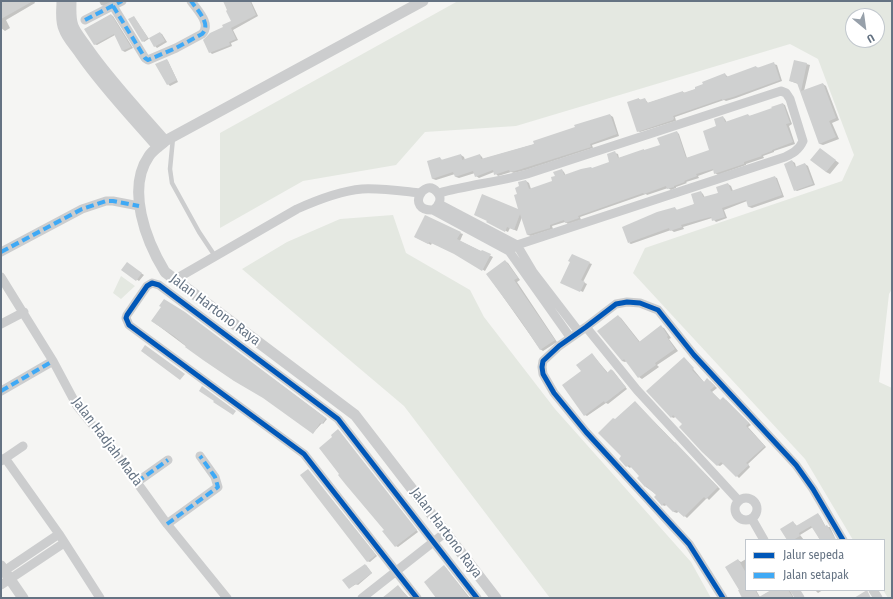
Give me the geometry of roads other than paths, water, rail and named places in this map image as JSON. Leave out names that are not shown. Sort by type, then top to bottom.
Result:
[{"type":"street","points":[[62,1],[62,18],[64,28],[88,66],[109,92],[165,142]]},
{"type":"street","points":[[71,1],[72,25],[76,32],[116,86],[165,142]]},
{"type":"street","points":[[84,20],[122,1]]},
{"type":"street","points":[[113,6],[145,58],[148,60],[176,48],[205,31],[206,26],[204,21],[191,1]]},
{"type":"street","name":"Jalan Hartono Raya","points":[[423,1],[165,142],[150,155],[143,171],[139,206],[148,238],[156,258],[164,272],[354,414],[496,598]]},
{"type":"street","points":[[439,193],[464,186],[527,174],[781,91],[786,93],[790,99],[803,141],[800,147],[785,157],[517,245],[509,251]]},
{"type":"street","points":[[174,280],[297,209],[314,201],[362,189],[380,189],[420,193]]},
{"type":"street","points":[[436,207],[440,199],[439,193],[435,189],[424,189],[418,198],[422,208],[427,210],[436,207],[517,245],[533,272],[582,329],[739,501]]},
{"type":"street","points":[[1,252],[82,209],[106,201],[139,206]]},
{"type":"street","points":[[436,207],[509,251],[570,338]]},
{"type":"street","name":"Jalan Hadjah Mada","points":[[1,276],[53,361],[77,406],[117,454],[168,524],[228,598]]},
{"type":"street","points":[[417,598],[304,454],[129,325],[126,315],[147,286],[152,283],[159,285],[338,419],[478,598]]},
{"type":"street","points":[[723,598],[689,544],[586,432],[554,393],[543,374],[543,361],[559,346],[616,304],[622,302],[640,302],[658,310],[694,355],[796,464],[813,489],[842,539]]},
{"type":"street","points":[[1,324],[24,312]]},
{"type":"street","points":[[1,391],[53,361]]},
{"type":"street","points":[[23,446],[3,460],[59,534],[100,598]]},
{"type":"street","points":[[168,524],[218,487],[215,477],[200,456]]},
{"type":"street","points":[[137,482],[168,460]]},
{"type":"street","points":[[749,498],[757,505],[758,510],[752,519],[744,520],[738,516],[735,508],[739,501],[749,498]]},
{"type":"street","points":[[752,519],[763,539]]},
{"type":"street","points":[[362,598],[446,532]]},
{"type":"street","points":[[3,574],[59,534]]},
{"type":"street","points":[[3,574],[64,543]]},
{"type":"street","points":[[3,574],[23,598]]},
{"type":"lane","points":[[165,142],[172,183],[199,232],[215,256]]}]
